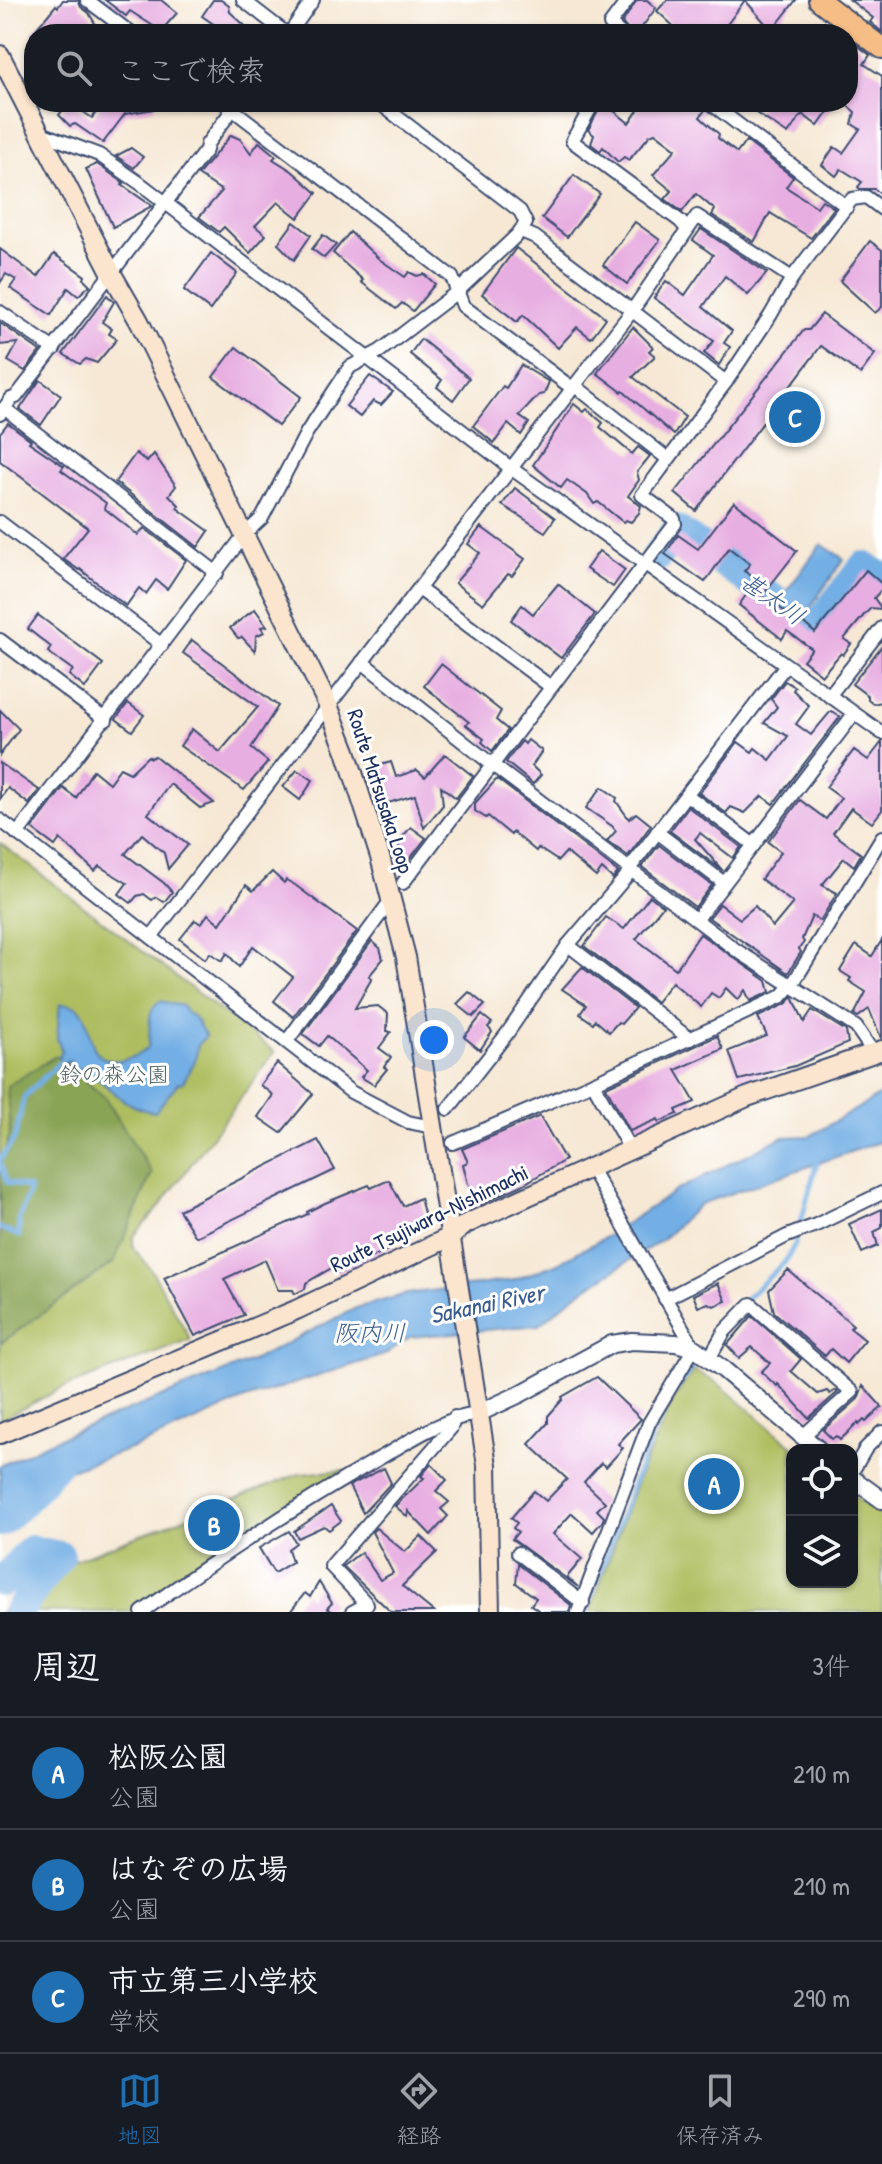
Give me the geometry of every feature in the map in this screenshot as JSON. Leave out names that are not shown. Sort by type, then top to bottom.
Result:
[{"type":"main road","points":[[819,0],[850,24]]},
{"type":"main road","points":[[858,30],[882,48]]},
{"type":"main road","name":"Route Matsusaka Loop","points":[[0,55],[24,101]]},
{"type":"main road","name":"Route Matsusaka Loop","points":[[30,112],[139,321],[328,705],[365,808],[406,957],[487,1465],[490,1612]]},
{"type":"main road","name":"Route Tsujiwara-Nishimachi","points":[[0,1434],[451,1244],[466,1224],[593,1173],[630,1149],[747,1097],[877,1051]]},
{"type":"street","points":[[87,0],[119,24]]},
{"type":"street","points":[[243,0],[275,24]]},
{"type":"street","points":[[295,24],[313,0]]},
{"type":"street","points":[[610,24],[628,0]]},
{"type":"street","points":[[217,573],[2,411],[54,349],[206,150],[226,112]]},
{"type":"street","points":[[241,112],[452,277],[463,306],[668,459]]},
{"type":"street","points":[[17,834],[245,534],[262,518],[307,432],[350,367],[380,351],[457,292],[526,223],[520,211],[391,112]]},
{"type":"street","points":[[588,112],[572,141],[687,229]]},
{"type":"street","points":[[722,112],[847,207]]},
{"type":"street","points":[[41,133],[99,155],[512,469],[882,733]]},
{"type":"street","points":[[403,883],[675,524],[674,519],[642,495],[726,382],[792,278],[852,199],[866,197],[882,209]]},
{"type":"street","points":[[151,937],[632,311],[697,216],[792,278]]},
{"type":"street","points":[[521,231],[535,237],[726,382]]},
{"type":"street","points":[[0,312],[54,349]]},
{"type":"street","points":[[0,522],[162,645]]},
{"type":"street","points":[[419,589],[551,687]]},
{"type":"street","points":[[829,696],[882,628]]},
{"type":"street","points":[[0,640],[106,720]]},
{"type":"street","points":[[362,662],[736,950],[856,1027],[877,1051]]},
{"type":"street","points":[[448,1109],[506,1035],[568,945],[630,870],[786,665]]},
{"type":"street","points":[[697,919],[854,714]]},
{"type":"street","points":[[687,795],[754,845]]},
{"type":"street","points":[[0,820],[351,1092],[388,1114],[432,1127]]},
{"type":"street","points":[[657,832],[724,883]]},
{"type":"street","points":[[453,1143],[782,996],[792,985],[882,837]]},
{"type":"street","points":[[287,1041],[391,900]]},
{"type":"street","points":[[568,945],[690,1039]]},
{"type":"street","points":[[593,1083],[630,1149]]},
{"type":"street","points":[[593,1173],[664,1298],[702,1354]]},
{"type":"street","points":[[664,1298],[787,1236],[882,1193]]},
{"type":"street","points":[[518,1553],[581,1607],[649,1423],[702,1354],[751,1304],[852,1392],[803,1436]]},
{"type":"street","points":[[142,1612],[224,1554],[350,1475],[475,1404],[520,1394],[612,1344],[632,1341],[676,1343],[702,1354],[812,1444]]},
{"type":"street","points":[[371,1608],[331,1566],[451,1428],[455,1417]]},
{"type":"street","points":[[858,1462],[882,1432]]},
{"type":"street","points":[[858,1482],[882,1500]]},
{"type":"street","points":[[352,1612],[371,1608]]},
{"type":"green space","name":"鈴の森公園","points":[[0,843],[275,1052],[157,1210],[133,1237],[133,1247],[152,1271],[191,1340],[60,1389],[0,1420]]},
{"type":"green space","points":[[56,1056],[105,1098],[152,1173],[114,1262],[2,1342],[0,1166],[10,1134],[7,1086]]},
{"type":"green space","points":[[694,1370],[720,1385],[790,1444],[786,1444],[786,1588],[858,1588],[858,1499],[882,1516],[882,1612],[590,1612],[640,1473],[674,1399]]},
{"type":"green space","points":[[346,1470],[225,1548],[134,1612],[0,1612],[62,1565],[299,1474]]},
{"type":"water","points":[[821,544],[844,559],[809,609],[786,592]]},
{"type":"water","points":[[160,1001],[182,1006],[206,1036],[198,1044],[195,1061],[183,1082],[178,1083],[155,1112],[130,1104],[93,1075],[76,1069],[69,1061],[66,1064],[64,1058],[58,1057],[62,1051],[57,1039],[60,1004],[79,1008],[96,1051],[115,1061],[148,1048],[150,1016]]},
{"type":"water","name":"阪内川","points":[[882,1094],[882,1141],[700,1204],[663,1239],[577,1294],[539,1325],[410,1337],[384,1355],[245,1399],[136,1447],[64,1472],[0,1510],[0,1466],[52,1441],[254,1360],[356,1308],[407,1294],[514,1280],[558,1263],[606,1237],[677,1190],[782,1137],[810,1136]]},
{"type":"building","points":[[63,0],[78,0],[95,24],[40,24],[56,5],[58,7]]},
{"type":"building","points":[[105,0],[161,0],[177,13],[167,24],[150,24],[130,11],[126,16]]},
{"type":"building","points":[[213,0],[221,0],[243,24],[213,24],[202,16]]},
{"type":"building","points":[[637,0],[647,0],[656,8],[644,24],[623,24],[622,23]]},
{"type":"building","points":[[667,0],[745,0],[727,24],[671,24],[657,11]]},
{"type":"building","points":[[745,0],[796,0],[777,24],[766,24]]},
{"type":"building","points":[[850,0],[882,0],[882,32],[870,22],[873,18]]},
{"type":"building","points":[[858,46],[870,55],[864,64],[882,76],[882,195],[874,189],[860,189],[858,187],[862,182],[841,169],[836,176],[822,165],[834,147],[843,153],[860,129],[852,124],[855,112],[858,112]]},
{"type":"building","points":[[61,112],[83,112],[92,118],[96,112],[137,112],[125,114],[103,143],[75,124],[70,126],[59,115]]},
{"type":"building","points":[[598,112],[615,112],[629,123],[637,112],[704,112],[700,117],[719,134],[718,138],[737,153],[746,141],[793,177],[786,187],[817,207],[822,200],[834,208],[811,238],[770,213],[754,242],[712,215],[715,210],[696,194],[682,212],[665,199],[672,191],[653,175],[676,149],[655,133],[629,160],[624,157],[618,162],[603,147],[600,151],[591,144],[594,135],[588,130]]},
{"type":"building","points":[[828,112],[818,126],[802,114],[788,134],[756,113]]},
{"type":"building","points":[[231,135],[240,139],[251,153],[259,142],[276,156],[273,159],[317,193],[298,218],[278,202],[255,226],[266,235],[250,253],[224,227],[219,232],[199,217],[222,191],[198,175]]},
{"type":"building","points":[[131,148],[143,157],[134,168],[116,156]]},
{"type":"building","points":[[97,164],[152,206],[113,227],[86,169]]},
{"type":"building","points":[[574,175],[600,194],[567,237],[542,218]]},
{"type":"building","points":[[294,222],[311,235],[294,260],[278,244]]},
{"type":"building","points":[[635,222],[660,240],[627,284],[603,265]]},
{"type":"building","points":[[701,229],[767,273],[748,295],[725,276],[703,307],[732,331],[724,343],[730,347],[719,365],[704,353],[714,341],[654,298],[666,281],[685,295],[713,255],[693,240]]},
{"type":"building","points":[[350,232],[379,259],[405,277],[409,272],[417,276],[424,274],[435,284],[413,311],[402,303],[396,309],[361,282],[363,280],[333,253]]},
{"type":"building","points":[[323,235],[336,245],[324,258],[312,249]]},
{"type":"building","points":[[870,241],[882,250],[882,307],[875,313],[840,281]]},
{"type":"building","points":[[516,248],[606,318],[591,338],[577,327],[558,348],[523,315],[517,322],[482,294]]},
{"type":"building","points":[[0,249],[38,277],[54,254],[85,276],[90,285],[78,296],[68,288],[51,315],[10,288],[16,280],[6,274],[0,283]]},
{"type":"building","points":[[211,253],[237,273],[210,310],[184,290]]},
{"type":"building","points":[[107,295],[114,302],[102,322],[112,329],[109,334],[117,339],[97,363],[86,359],[80,364],[63,354]]},
{"type":"building","points":[[822,314],[875,354],[860,374],[821,346],[696,511],[675,493],[804,330],[809,330]]},
{"type":"building","points":[[0,323],[40,351],[25,371],[8,361],[18,343],[0,345]]},
{"type":"building","points":[[633,327],[653,347],[649,351],[655,356],[633,377],[685,417],[674,435],[597,373]]},
{"type":"building","points":[[421,339],[469,378],[453,400],[437,387],[442,380],[410,354]]},
{"type":"building","points":[[236,347],[301,397],[278,426],[213,377]]},
{"type":"building","points":[[521,365],[549,382],[544,394],[539,395],[519,416],[529,423],[521,435],[508,424],[494,443],[473,426],[503,386],[506,388]]},
{"type":"building","points":[[370,376],[393,392],[381,405],[373,401],[360,417],[346,406]]},
{"type":"building","points":[[40,380],[61,395],[41,425],[20,409]]},
{"type":"building","points":[[574,404],[584,412],[587,409],[603,423],[600,427],[632,454],[638,447],[650,456],[637,472],[639,480],[628,496],[641,506],[631,522],[623,522],[598,502],[594,504],[587,494],[567,480],[561,488],[533,465]]},
{"type":"building","points":[[8,423],[64,466],[61,470],[106,503],[104,508],[138,535],[144,528],[186,560],[167,589],[156,580],[146,594],[139,588],[126,606],[63,559],[88,528],[0,461],[0,433]]},
{"type":"building","points":[[136,453],[147,462],[154,454],[176,486],[169,495],[179,505],[177,508],[209,531],[198,547],[115,482]]},
{"type":"building","points":[[515,488],[555,518],[545,532],[502,505]]},
{"type":"building","points":[[734,502],[797,551],[762,596],[797,617],[815,633],[866,570],[882,584],[882,589],[874,598],[882,609],[871,608],[864,615],[844,639],[851,644],[822,675],[803,660],[812,649],[787,631],[782,639],[739,605],[757,580],[744,571],[750,564],[729,548],[705,582],[665,554],[678,535],[698,549]]},
{"type":"building","points":[[481,527],[525,559],[483,604],[455,583],[480,553],[468,544]]},
{"type":"building","points":[[599,551],[625,570],[613,587],[586,569]]},
{"type":"building","points":[[558,584],[595,614],[561,658],[511,620],[522,605],[533,614]]},
{"type":"building","points":[[255,609],[267,626],[261,627],[264,632],[256,636],[255,651],[230,628]]},
{"type":"building","points":[[38,615],[103,664],[85,688],[69,675],[73,670],[48,652],[51,647],[28,629]]},
{"type":"building","points":[[192,640],[278,706],[251,748],[268,762],[244,790],[180,746],[192,729],[220,752],[258,707],[183,653]]},
{"type":"building","points":[[882,646],[882,702],[873,704],[852,684]]},
{"type":"building","points":[[441,664],[501,711],[496,720],[508,730],[492,751],[482,742],[484,739],[466,725],[469,722],[424,686]]},
{"type":"building","points":[[785,681],[795,687],[793,690],[809,706],[796,724],[811,735],[831,711],[840,717],[773,804],[762,796],[745,813],[731,807],[726,813],[699,793],[738,742],[752,752],[755,748],[770,760],[788,736],[764,723],[777,707],[771,699]]},
{"type":"building","points":[[128,703],[144,715],[132,731],[116,719]]},
{"type":"building","points":[[0,710],[19,729],[0,755]]},
{"type":"building","points":[[528,740],[542,751],[532,766],[541,775],[533,784],[506,762],[522,741],[525,744]]},
{"type":"building","points":[[882,742],[882,810],[872,823],[851,808],[833,833],[861,854],[854,866],[844,858],[822,885],[837,893],[820,921],[812,916],[802,939],[801,952],[788,973],[709,918],[720,904],[740,919],[755,906],[773,927],[793,903],[761,879],[781,852],[768,842],[800,800],[826,819],[841,798],[826,787],[854,750],[868,760]]},
{"type":"building","points":[[445,754],[473,776],[456,798],[441,786],[443,805],[424,828],[415,795],[388,803],[377,766],[391,762],[396,777],[417,770],[425,777]]},
{"type":"building","points":[[148,756],[155,756],[214,803],[200,808],[170,784],[148,814],[188,845],[168,869],[164,853],[142,834],[125,854],[172,892],[164,902],[156,897],[152,900],[144,894],[131,903],[119,894],[127,883],[99,866],[95,871],[60,839],[55,846],[32,829],[63,788],[76,798],[93,770],[109,783],[120,768],[130,773]]},
{"type":"building","points":[[0,763],[39,790],[29,804],[8,788],[0,799]]},
{"type":"building","points":[[297,770],[313,780],[300,800],[283,787]]},
{"type":"building","points":[[497,779],[618,872],[613,879],[602,869],[596,877],[566,852],[558,861],[538,848],[536,851],[513,832],[511,835],[488,816],[486,818],[475,811],[475,803]]},
{"type":"building","points":[[602,787],[617,798],[629,819],[636,813],[651,825],[628,856],[607,841],[616,831],[612,826],[586,808]]},
{"type":"building","points":[[688,807],[741,847],[733,858],[700,833],[695,839],[723,871],[670,831]]},
{"type":"building","points":[[411,827],[426,838],[405,865],[398,842]]},
{"type":"building","points":[[659,845],[712,885],[695,907],[642,867]]},
{"type":"building","points":[[272,872],[284,883],[286,880],[295,885],[357,931],[293,1017],[274,1001],[293,977],[253,946],[239,967],[227,953],[222,961],[210,953],[205,959],[180,939],[195,920],[201,924],[208,914],[220,924],[246,885],[253,891]]},
{"type":"building","points":[[650,896],[663,906],[636,939],[676,969],[700,934],[767,981],[770,992],[750,1001],[745,990],[738,1000],[726,988],[719,998],[711,993],[701,1007],[672,982],[656,1002],[584,946],[606,917],[624,929]]},
{"type":"building","points":[[882,940],[881,1038],[869,1009],[858,1017],[854,1015],[866,992],[840,971],[856,945],[872,956]]},
{"type":"building","points":[[372,941],[380,948],[383,959],[369,976],[372,978],[355,1008],[378,1006],[388,1014],[387,1031],[391,1032],[379,1048],[391,1057],[384,1067],[387,1069],[374,1085],[361,1077],[367,1070],[327,1036],[319,1046],[303,1034]]},
{"type":"building","points":[[582,967],[635,1008],[609,1032],[595,1020],[593,1023],[580,1014],[586,1005],[562,989]]},
{"type":"building","points":[[469,992],[485,1005],[473,1017],[457,1004]]},
{"type":"building","points":[[793,997],[804,1022],[812,1010],[846,1031],[848,1043],[795,1066],[739,1080],[729,1051],[767,1036],[758,1017],[786,1004]]},
{"type":"building","points":[[482,1015],[492,1023],[488,1027],[492,1032],[480,1050],[464,1037]]},
{"type":"building","points":[[717,1036],[723,1049],[676,1070],[695,1102],[676,1110],[678,1114],[630,1131],[606,1087]]},
{"type":"building","points":[[277,1063],[313,1094],[281,1133],[258,1117],[273,1095],[260,1085]]},
{"type":"building","points":[[540,1116],[565,1160],[481,1204],[468,1184],[463,1164],[468,1162],[462,1149]]},
{"type":"building","points":[[318,1140],[335,1170],[196,1237],[179,1210]]},
{"type":"building","points":[[389,1180],[403,1206],[420,1198],[425,1217],[390,1239],[392,1248],[338,1273],[335,1266],[306,1283],[305,1289],[295,1294],[293,1290],[278,1290],[265,1260],[224,1279],[244,1315],[195,1336],[164,1278],[308,1214],[325,1203]]},
{"type":"building","points":[[882,1209],[882,1228],[874,1232],[878,1246],[862,1253],[849,1224]]},
{"type":"building","points":[[788,1270],[853,1325],[850,1328],[865,1340],[846,1363],[831,1349],[825,1356],[774,1312],[769,1290]]},
{"type":"building","points":[[718,1283],[726,1301],[698,1307],[693,1295]]},
{"type":"building","points":[[752,1316],[801,1359],[791,1371],[818,1394],[838,1392],[809,1418],[778,1384],[761,1372],[770,1363],[752,1347],[739,1358],[727,1345]]},
{"type":"building","points":[[597,1377],[641,1419],[618,1444],[623,1448],[606,1467],[601,1463],[584,1482],[605,1502],[597,1510],[604,1517],[602,1522],[593,1532],[572,1513],[553,1534],[582,1559],[567,1577],[578,1587],[512,1539],[518,1532],[513,1528],[517,1523],[511,1518],[534,1491],[546,1501],[567,1479],[529,1444],[548,1423],[548,1416],[562,1397]]},
{"type":"building","points":[[863,1386],[882,1407],[840,1440],[836,1436],[832,1439],[823,1430],[858,1399]]},
{"type":"building","points":[[431,1464],[447,1480],[436,1491],[449,1502],[441,1509],[448,1516],[431,1535],[408,1511],[408,1517],[395,1506],[424,1478],[421,1476]]},
{"type":"building","points":[[384,1468],[391,1483],[363,1513],[349,1486]]},
{"type":"building","points":[[331,1506],[341,1521],[329,1530],[324,1526],[298,1538],[294,1531]]},
{"type":"building","points":[[376,1528],[405,1552],[421,1536],[437,1552],[402,1586],[434,1612],[391,1612],[343,1566],[361,1552],[380,1580],[393,1573],[372,1532]]},
{"type":"building","points":[[289,1531],[296,1543],[288,1549],[292,1562],[274,1573],[259,1548]]},
{"type":"building","points":[[518,1564],[571,1605],[569,1612],[541,1612],[531,1605],[536,1598],[516,1583]]},
{"type":"building","points":[[319,1582],[332,1603],[327,1608],[333,1612],[290,1612],[305,1593],[310,1597]]},
{"type":"waterway","name":"甚太川","points":[[656,558],[677,530],[815,628],[864,566],[882,577]]},
{"type":"waterway","points":[[0,1160],[15,1138],[24,1097],[64,1058]]},
{"type":"waterway","points":[[678,1386],[735,1309],[785,1262],[795,1244],[817,1162]]},
{"type":"waterway","points":[[0,1164],[7,1182],[30,1189],[19,1218],[19,1236],[0,1228]]},
{"type":"waterway","points":[[585,1612],[651,1437],[669,1401]]},
{"type":"waterway","points":[[0,1522],[20,1505],[60,1460]]},
{"type":"waterway","points":[[0,1580],[2,1582],[31,1550],[60,1556],[17,1612]]},
{"type":"place","name":"市立第三小学校","points":[[795,417]]},
{"type":"place","name":"松阪公園","points":[[714,1484]]},
{"type":"place","name":"はなぞの広場","points":[[214,1525]]},
{"type":"water label","name":"Sakanai River","points":[[487,1303]]}]
